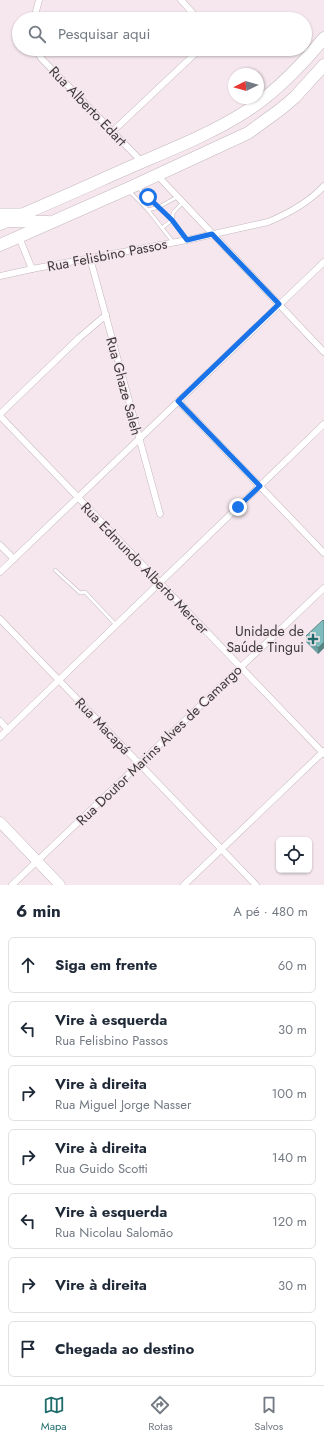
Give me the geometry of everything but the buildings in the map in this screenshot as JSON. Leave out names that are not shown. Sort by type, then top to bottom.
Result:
[{"type":"highway","points":[[312,52],[324,38]]},
{"type":"highway","points":[[2,220],[25,213],[194,139],[244,112],[274,91],[309,56]]},
{"type":"highway","points":[[0,245],[235,140],[265,122],[295,97],[324,65]]},
{"type":"highway","points":[[194,139],[197,144],[197,158]]},
{"type":"highway","points":[[137,164],[157,176]]},
{"type":"highway","points":[[2,220],[52,222]]},
{"type":"main road","points":[[0,822],[60,885]]},
{"type":"street","points":[[36,12],[39,0]]},
{"type":"street","points":[[181,0],[192,12]]},
{"type":"street","name":"Rua Alberto Edart","points":[[40,56],[112,132],[137,164]]},
{"type":"street","points":[[112,132],[193,56]]},
{"type":"street","points":[[157,176],[324,352]]},
{"type":"street","name":"Rua Felisbino Passos","points":[[20,237],[32,269],[187,240],[255,225],[280,217],[303,205],[324,186]]},
{"type":"street","name":"Rua Ghaze Saleh","points":[[90,258],[138,439],[160,514]]},
{"type":"street","points":[[0,572],[324,262]]},
{"type":"street","points":[[0,276],[32,269]]},
{"type":"street","points":[[0,415],[79,338],[106,315]]},
{"type":"street","points":[[178,401],[324,553]]},
{"type":"street","name":"Rua Edmundo Alberto Mercer","points":[[0,415],[324,753]]},
{"type":"street","points":[[0,737],[324,424]]},
{"type":"street","points":[[0,545],[14,559]]},
{"type":"street","name":"Rua Doutor Marins Alves de Camargo","points":[[12,885],[324,588]]},
{"type":"street","name":"Rua Macapá","points":[[0,619],[256,885]]},
{"type":"street","points":[[0,721],[8,730]]},
{"type":"street","points":[[184,885],[324,753]]},
{"type":"lane","points":[[131,187],[159,207],[172,220],[187,240]]},
{"type":"lane","points":[[131,187],[173,242]]},
{"type":"lane","points":[[148,210],[159,207],[178,197]]},
{"type":"lane","points":[[162,228],[172,220],[173,213],[183,202]]},
{"type":"lane","points":[[55,570],[80,593],[85,592],[116,625]]},
{"type":"place","name":"Unidade de Saúde Tingui","points":[[313,639]]},
{"type":"route","points":[[148,197],[172,220],[187,240],[212,234],[279,304],[178,401],[260,486],[238,507]]}]
